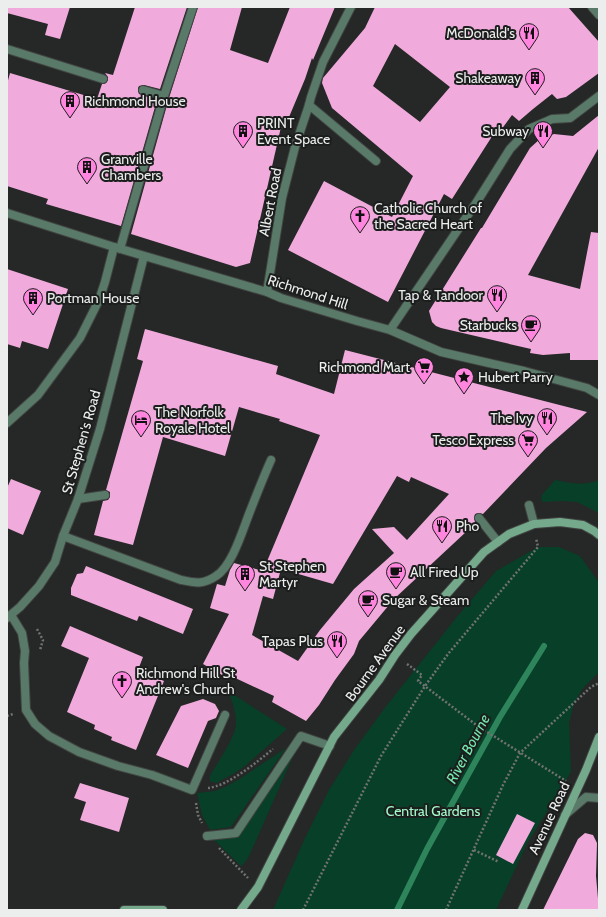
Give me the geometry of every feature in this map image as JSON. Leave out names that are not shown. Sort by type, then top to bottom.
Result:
[{"type":"street","points":[[7,423],[38,395],[80,338],[99,300],[117,248],[192,7]]},
{"type":"street","name":"Albert Road","points":[[267,292],[282,198],[295,147],[323,62],[351,7]]},
{"type":"street","points":[[592,7],[599,15]]},
{"type":"street","points":[[7,49],[103,79]]},
{"type":"street","points":[[142,90],[164,96]]},
{"type":"street","points":[[390,330],[478,200],[510,149],[530,129],[552,119],[570,118],[599,96]]},
{"type":"street","points":[[310,105],[376,161]]},
{"type":"street","name":"Richmond Hill","points":[[7,213],[117,248],[390,330],[441,352],[524,371],[587,388],[599,395]]},
{"type":"street","name":"St Stephen's Road","points":[[9,616],[39,586],[55,562],[63,536],[78,499],[100,428],[144,256]]},
{"type":"street","points":[[63,536],[176,578],[196,583],[206,581],[217,576],[225,567],[236,547],[270,460]]},
{"type":"street","points":[[78,499],[105,495]]},
{"type":"street","points":[[529,505],[534,524]]},
{"type":"street","points":[[479,518],[498,542]]},
{"type":"street","name":"Bourne Avenue","points":[[241,910],[258,887],[334,737],[379,680],[411,634],[484,552],[509,534],[534,524],[560,522],[583,525],[599,535]]},
{"type":"street","points":[[9,616],[22,634],[26,651],[24,663],[26,710],[35,724],[49,736],[79,752],[118,766],[152,775],[192,790],[225,714]]},
{"type":"street","points":[[207,836],[236,833],[301,736],[330,746]]},
{"type":"street","name":"Avenue Road","points":[[522,910],[586,770],[599,737]]},
{"type":"street","points":[[565,815],[586,797],[599,798]]},
{"type":"street","points":[[124,910],[163,910]]},
{"type":"path","points":[[303,910],[381,756],[425,686],[448,654],[538,547],[534,524]]},
{"type":"path","points":[[38,631],[43,640]]},
{"type":"path","points":[[395,655],[422,675],[418,681],[479,727],[554,774]]},
{"type":"path","points":[[446,910],[503,785],[520,753],[591,687],[599,683]]},
{"type":"path","points":[[239,869],[207,836],[198,815],[192,790],[214,787],[236,776],[277,747]]},
{"type":"path","points":[[474,850],[499,862]]},
{"type":"green space","points":[[555,480],[576,484],[599,482],[599,513],[577,502],[542,502],[541,496]]},
{"type":"green space","name":"Central Gardens","points":[[538,547],[559,547],[580,556],[599,583],[599,672],[583,688],[574,703],[569,723],[571,772],[527,844],[496,910],[273,910],[305,838],[329,790],[354,750],[387,705],[456,618],[496,571]]},
{"type":"green space","points":[[228,691],[287,729],[245,766],[216,783],[210,781],[210,776],[230,742],[236,722],[235,710]]},
{"type":"green space","points":[[286,748],[231,827],[210,830],[202,815],[197,793],[215,791],[225,787]]},
{"type":"green space","points":[[295,752],[250,854],[241,866],[213,839],[238,837]]},
{"type":"building","points":[[7,7],[70,7],[60,39],[45,35],[48,24],[7,13]]},
{"type":"building","points":[[135,7],[187,7],[160,89],[144,85],[139,86],[138,88],[139,94],[157,100],[121,226],[46,204],[48,199],[7,186],[7,84],[10,73],[97,99],[102,84],[106,83],[108,80],[105,73],[113,75]]},
{"type":"building","points":[[198,7],[242,7],[230,50],[268,63],[290,7],[335,7],[313,60],[312,58],[284,129],[281,127],[250,263],[236,267],[131,234],[169,98]]},
{"type":"building","points":[[375,7],[568,7],[599,42],[599,73],[566,97],[557,99],[552,94],[519,121],[512,115],[501,130],[498,127],[452,199],[444,194],[388,302],[288,250],[324,181],[392,217],[413,176],[332,108],[322,83],[323,78],[365,28]],"holes":[[[395,44],[450,87],[420,122],[373,86]]]},
{"type":"building","points":[[599,115],[599,147],[528,275],[580,289],[591,232],[599,233],[599,360],[570,360],[570,353],[543,355],[530,353],[531,349],[436,326],[432,322],[429,311],[482,228],[530,148],[540,139],[554,134],[573,136]]},
{"type":"building","name":"Portman House","points":[[7,269],[68,289],[48,349],[22,341],[20,348],[7,344]]},
{"type":"building","points":[[145,329],[278,366],[276,374],[334,394],[345,350],[587,412],[546,448],[483,514],[475,514],[475,522],[467,531],[394,599],[359,641],[354,654],[319,705],[306,721],[272,702],[274,696],[231,676],[229,679],[203,664],[229,614],[210,608],[217,584],[225,586],[234,563],[263,571],[320,435],[279,421],[280,419],[239,407],[225,456],[163,437],[133,545],[94,535],[103,501],[108,500],[110,497],[110,492],[106,490],[143,361],[137,359]],"holes":[[[397,476],[409,482],[411,477],[449,494],[407,540],[394,527],[372,529],[394,553],[354,589],[320,630],[298,661],[252,635],[263,596],[273,599],[281,569],[333,584]]]},
{"type":"building","points":[[11,479],[41,491],[23,535],[7,528],[7,488]]},
{"type":"building","points":[[86,566],[193,609],[183,634],[139,616],[137,621],[71,595],[71,588],[77,574],[83,573]]},
{"type":"building","name":"Richmond Hill St Andrew's Church","points":[[70,626],[143,657],[138,670],[164,681],[136,750],[111,740],[112,737],[94,729],[95,725],[67,712],[89,658],[61,646]]},
{"type":"building","points":[[203,699],[215,704],[219,711],[216,718],[208,721],[188,768],[156,755],[181,706]]},
{"type":"building","points":[[80,783],[129,798],[119,832],[80,820],[86,802],[74,798]]},
{"type":"building","points":[[517,814],[535,823],[513,864],[496,855]]},
{"type":"building","points":[[585,833],[593,835],[597,843],[596,876],[599,910],[543,910],[578,839]]},
{"type":"waterway","name":"River Bourne","points":[[397,910],[427,849],[500,717],[544,646]]},
{"type":"place","name":"McDonald's","points":[[529,50]]},
{"type":"place","name":"Shakeaway","points":[[535,95]]},
{"type":"place","name":"Richmond House","points":[[70,118]]},
{"type":"place","name":"PRINT Event Space","points":[[243,148]]},
{"type":"place","name":"Subway","points":[[543,148]]},
{"type":"place","name":"Granville Chambers","points":[[87,184]]},
{"type":"place","name":"Catholic Church of the Sacred Heart","points":[[360,233]]},
{"type":"place","name":"Tap & Tandoor","points":[[497,312]]},
{"type":"place","name":"Portman House","points":[[33,315]]},
{"type":"place","name":"Starbucks","points":[[531,342]]},
{"type":"place","name":"Richmond Mart","points":[[424,384]]},
{"type":"place","name":"Hubert Parry","points":[[464,394]]},
{"type":"place","name":"The Ivy","points":[[547,435]]},
{"type":"place","name":"The Norfolk Royale Hotel","points":[[141,437]]},
{"type":"place","name":"Tesco Express","points":[[528,457]]},
{"type":"place","name":"Pho","points":[[442,543]]},
{"type":"place","name":"All Fired Up","points":[[396,589]]},
{"type":"place","name":"St Stephen Martyr","points":[[245,591]]},
{"type":"place","name":"Sugar & Steam","points":[[368,617]]},
{"type":"place","name":"Tapas Plus","points":[[337,658]]},
{"type":"place","name":"Richmond Hill St Andrew's Church","points":[[122,698]]}]
